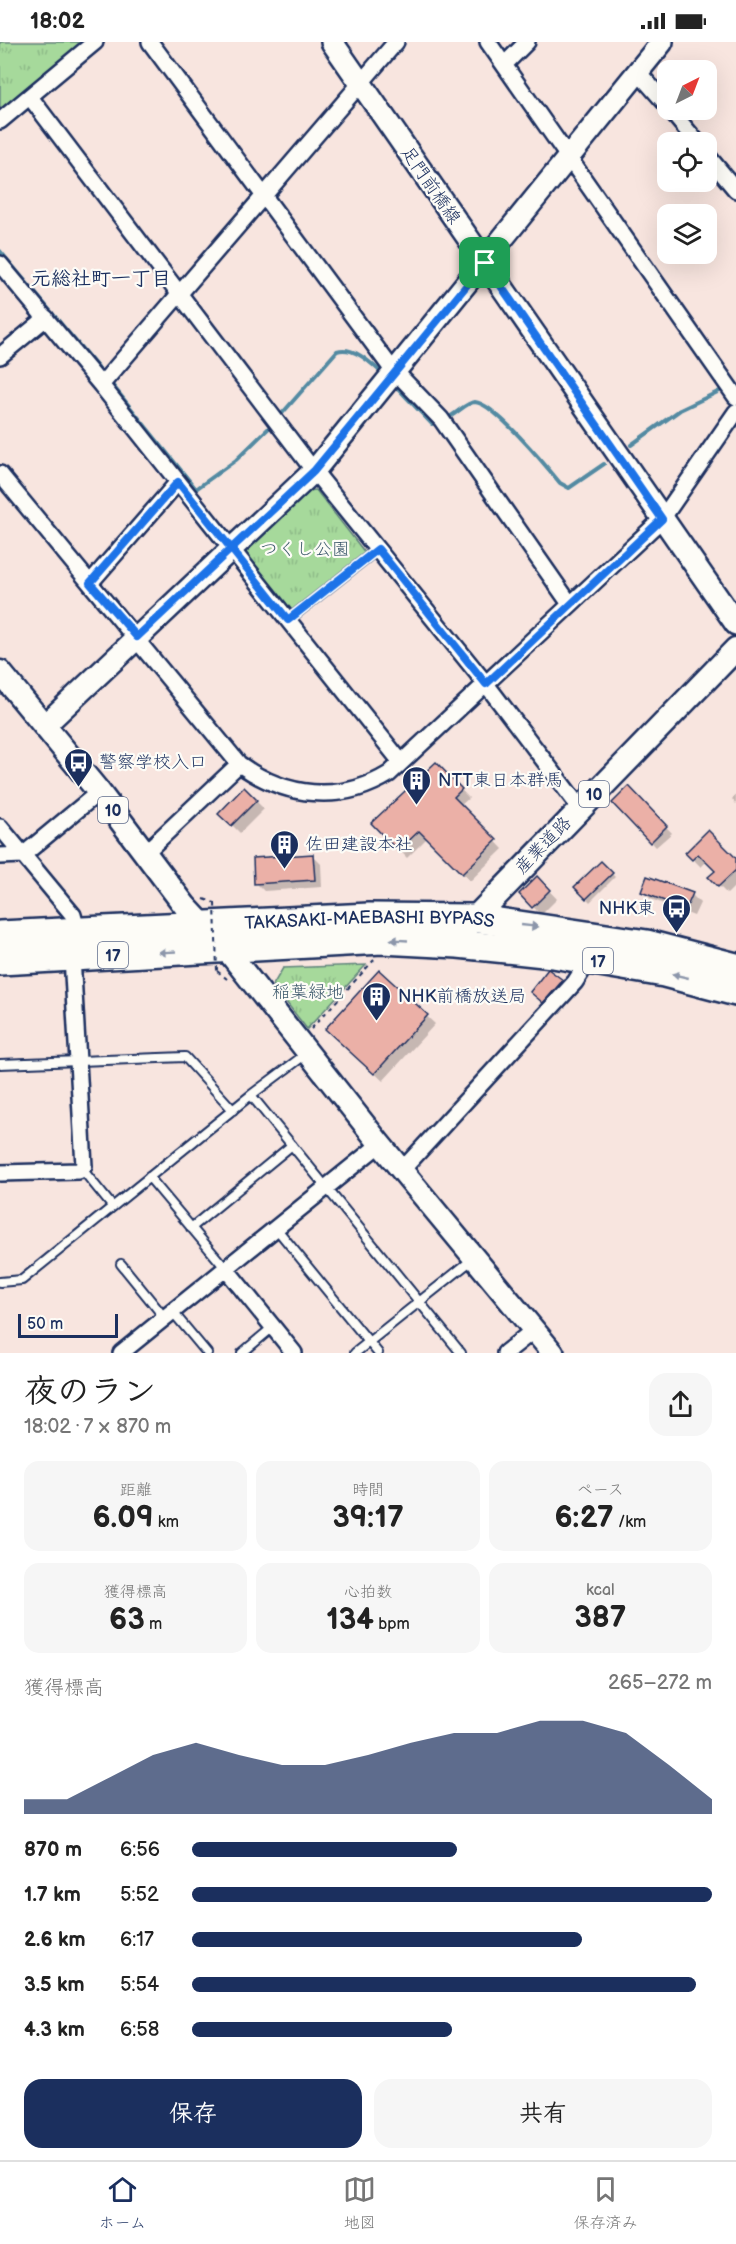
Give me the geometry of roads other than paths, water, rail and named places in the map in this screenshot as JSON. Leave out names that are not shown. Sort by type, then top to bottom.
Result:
[{"type":"highway","name":"TAKASAKI-MAEBASHI BYPASS","points":[[0,934],[77,930],[208,914],[472,918],[647,944],[736,967]]},
{"type":"highway","name":"TAKASAKI-MAEBASHI BYPASS","points":[[0,960],[72,957],[221,960],[382,940],[458,944],[585,958],[664,973],[736,992]]},
{"type":"main road","name":"産業道路","points":[[458,944],[472,918],[736,649]]},
{"type":"main road","name":"10","points":[[0,672],[99,792],[175,893],[208,914],[221,960]]},
{"type":"street","points":[[0,121],[95,42]]},
{"type":"street","points":[[150,42],[395,371],[441,419],[570,604]]},
{"type":"street","name":"足門前橋線","points":[[332,42],[736,624]]},
{"type":"street","points":[[101,385],[396,42]]},
{"type":"street","points":[[488,42],[736,397]]},
{"type":"street","points":[[504,65],[527,42]]},
{"type":"street","points":[[45,725],[314,471],[662,42]]},
{"type":"street","points":[[638,72],[657,94]]},
{"type":"street","points":[[30,98],[314,471],[486,684],[580,808]]},
{"type":"street","points":[[679,120],[689,132]]},
{"type":"street","points":[[717,167],[736,190]]},
{"type":"street","points":[[0,264],[101,385],[401,762]]},
{"type":"street","points":[[0,356],[46,318]]},
{"type":"street","points":[[0,474],[137,637],[239,764],[279,786],[307,794],[327,794],[346,792],[377,781],[486,684],[662,519],[736,412]]},
{"type":"street","points":[[90,583],[178,482]]},
{"type":"street","points":[[146,852],[239,764]]},
{"type":"street","points":[[0,856],[23,855],[99,792]]},
{"type":"street","points":[[0,827],[73,915],[77,930]]},
{"type":"street","points":[[0,1173],[82,1169],[85,1162],[72,957]]},
{"type":"street","points":[[402,1170],[575,982],[585,958]]},
{"type":"street","points":[[221,960],[307,1043],[380,1144],[553,1353]]},
{"type":"street","points":[[121,1353],[380,1144]]},
{"type":"street","points":[[226,1269],[294,1353]]},
{"type":"street","points":[[505,1353],[534,1330]]},
{"type":"lane","points":[[288,620],[378,549]]},
{"type":"lane","points":[[0,1282],[22,1280],[233,1110],[307,1043]]},
{"type":"lane","points":[[0,1064],[185,1057],[233,1110]]},
{"type":"lane","points":[[251,1095],[460,1353]]},
{"type":"lane","points":[[191,1228],[291,1145]]},
{"type":"lane","points":[[82,1169],[112,1206]]},
{"type":"lane","points":[[150,1177],[226,1269]]},
{"type":"lane","points":[[276,1228],[378,1353]]},
{"type":"lane","points":[[355,1353],[473,1259]]},
{"type":"lane","points":[[120,1264],[207,1353]]},
{"type":"lane","points":[[242,1353],[273,1327]]},
{"type":"waterway","points":[[0,251],[104,375]]},
{"type":"waterway","points":[[279,417],[337,351],[356,353],[383,374]]},
{"type":"waterway","points":[[109,381],[196,489],[236,460],[274,423]]},
{"type":"waterway","points":[[393,383],[432,424],[437,422]]},
{"type":"waterway","points":[[631,445],[680,410],[726,388]]},
{"type":"waterway","points":[[447,418],[472,403],[484,405],[507,424],[560,483],[569,488],[604,464]]},
{"type":"place","name":"警察学校入口","points":[[78,788]]},
{"type":"place","name":"NTT東日本群馬","points":[[417,806]]},
{"type":"place","name":"佐田建設本社","points":[[284,870]]},
{"type":"place","name":"NHK東","points":[[676,934]]},
{"type":"place","name":"NHK前橋放送局","points":[[377,1022]]},
{"type":"district","name":"元総社町一丁目","points":[[101,278]]},
{"type":"park label","name":"つくし公園","points":[[305,549]]},
{"type":"park label","name":"稲葉緑地","points":[[308,992]]}]
